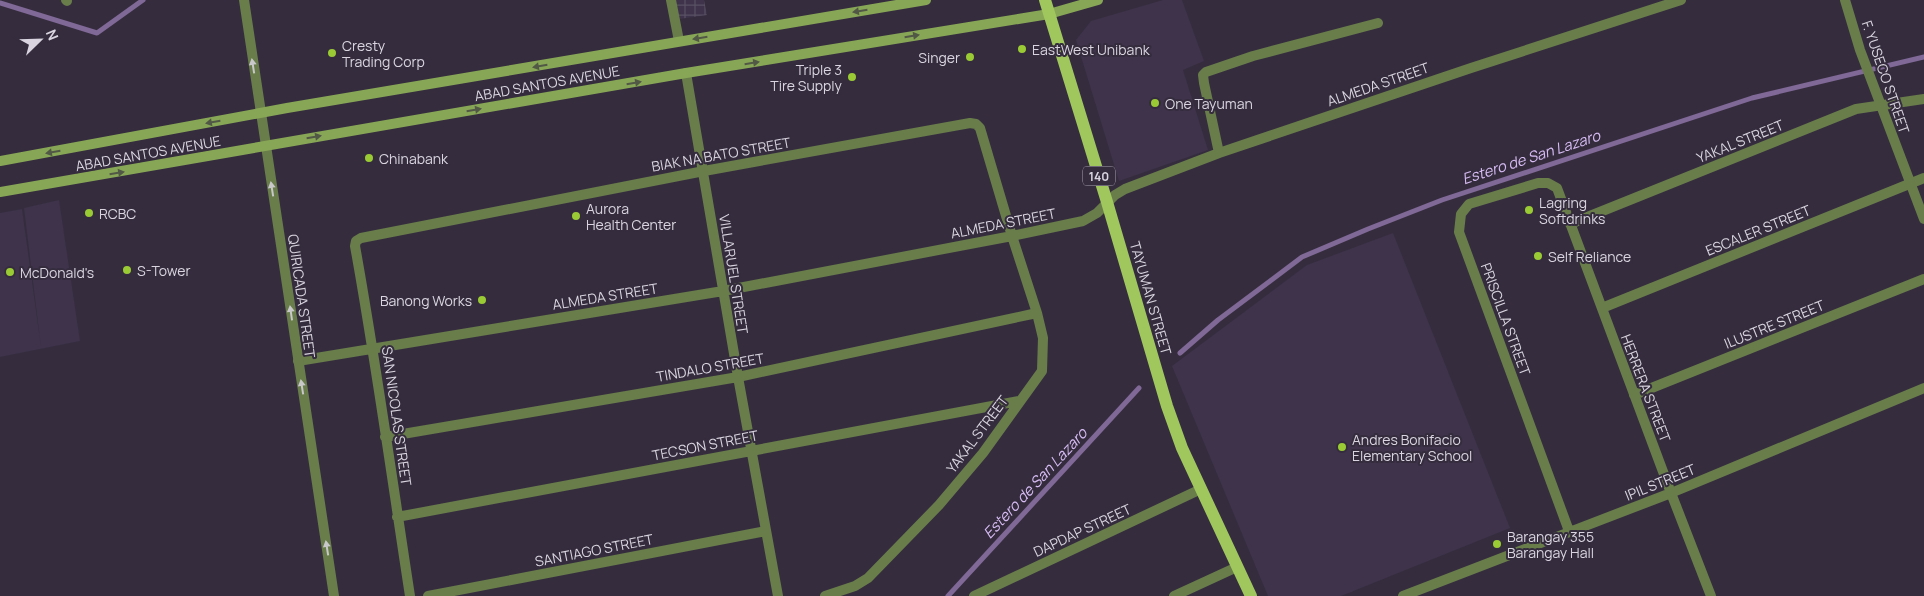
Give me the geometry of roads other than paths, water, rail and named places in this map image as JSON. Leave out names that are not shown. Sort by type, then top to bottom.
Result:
[{"type":"main road","name":"ABAD SANTOS AVENUE","points":[[0,161],[679,41],[926,0]]},
{"type":"main road","name":"TAYUMAN STREET","points":[[1045,0],[1167,406],[1182,448],[1251,596]]},
{"type":"main road","name":"ABAD SANTOS AVENUE","points":[[0,192],[686,73],[1049,14],[1098,0]]},
{"type":"street","name":"QUIRICADA STREET","points":[[244,0],[334,596]]},
{"type":"street","points":[[671,0],[679,41]]},
{"type":"street","name":"ALMEDA STREET","points":[[298,361],[723,291],[1083,221],[1097,213],[1107,202],[1125,190],[1219,152],[1680,0]]},
{"type":"street","name":"F. YUSECO STREET","points":[[1846,0],[1860,50],[1924,219]]},
{"type":"street","points":[[1219,152],[1204,83],[1203,75],[1206,72],[1253,56],[1378,23]]},
{"type":"street","name":"VILLARUEL STREET","points":[[686,73],[778,596]]},
{"type":"street","name":"YAKAL STREET","points":[[1570,224],[1856,109],[1924,99]]},
{"type":"street","name":"BIAK NA BATO STREET","points":[[356,241],[370,236],[704,171],[970,123],[976,124],[980,128],[1012,236]]},
{"type":"street","name":"ESCALER STREET","points":[[1602,308],[1924,178]]},
{"type":"street","name":"PRISCILLA STREET","points":[[1557,188],[1548,183],[1538,183],[1470,204],[1461,214],[1459,232],[1569,531]]},
{"type":"street","name":"HERRERA STREET","points":[[1557,188],[1670,493],[1711,596]]},
{"type":"street","name":"YAKAL STREET","points":[[825,596],[855,586],[868,578],[939,505],[983,453],[1042,371],[1043,338],[1037,312],[1012,236]]},
{"type":"street","name":"SAN NICOLAS STREET","points":[[356,241],[355,246],[373,349],[410,596]]},
{"type":"street","name":"ILUSTRE STREET","points":[[1634,395],[1924,279]]},
{"type":"street","name":"TINDALO STREET","points":[[385,437],[738,377],[1037,312]]},
{"type":"street","name":"IPIL STREET","points":[[1404,596],[1670,493],[1924,388]]},
{"type":"street","name":"TECSON STREET","points":[[398,517],[1019,401]]},
{"type":"street","name":"DAPDAP STREET","points":[[974,596],[1201,489]]},
{"type":"street","name":"SANTIAGO STREET","points":[[428,596],[766,531]]},
{"type":"street","points":[[1174,596],[1237,567]]},
{"type":"waterway","points":[[0,3],[97,33],[143,0]]},
{"type":"waterway","name":"Estero de San Lazaro","points":[[1180,353],[1218,320],[1302,257],[1368,229],[1442,200],[1752,98],[1924,57]]},
{"type":"waterway","name":"Estero de San Lazaro","points":[[948,596],[1139,388]]},
{"type":"place","name":"EastWest Unibank","points":[[1022,49]]},
{"type":"place","name":"Cresty Trading Corp","points":[[332,53]]},
{"type":"place","name":"Singer","points":[[970,57]]},
{"type":"place","name":"Triple 3 Tire Supply","points":[[852,77]]},
{"type":"place","name":"One Tayuman","points":[[1155,103]]},
{"type":"place","name":"Chinabank","points":[[369,158]]},
{"type":"place","name":"Lagring Softdrinks","points":[[1529,210]]},
{"type":"place","name":"RCBC","points":[[89,213]]},
{"type":"place","name":"Aurora Health Center","points":[[576,216]]},
{"type":"place","name":"Self Reliance","points":[[1538,256]]},
{"type":"place","name":"S-Tower","points":[[127,270]]},
{"type":"place","name":"McDonald's","points":[[10,272]]},
{"type":"place","name":"Banong Works","points":[[482,300]]},
{"type":"place","name":"Andres Bonifacio Elementary School","points":[[1342,447]]},
{"type":"place","name":"Barangay 355 Barangay Hall","points":[[1497,544]]}]
